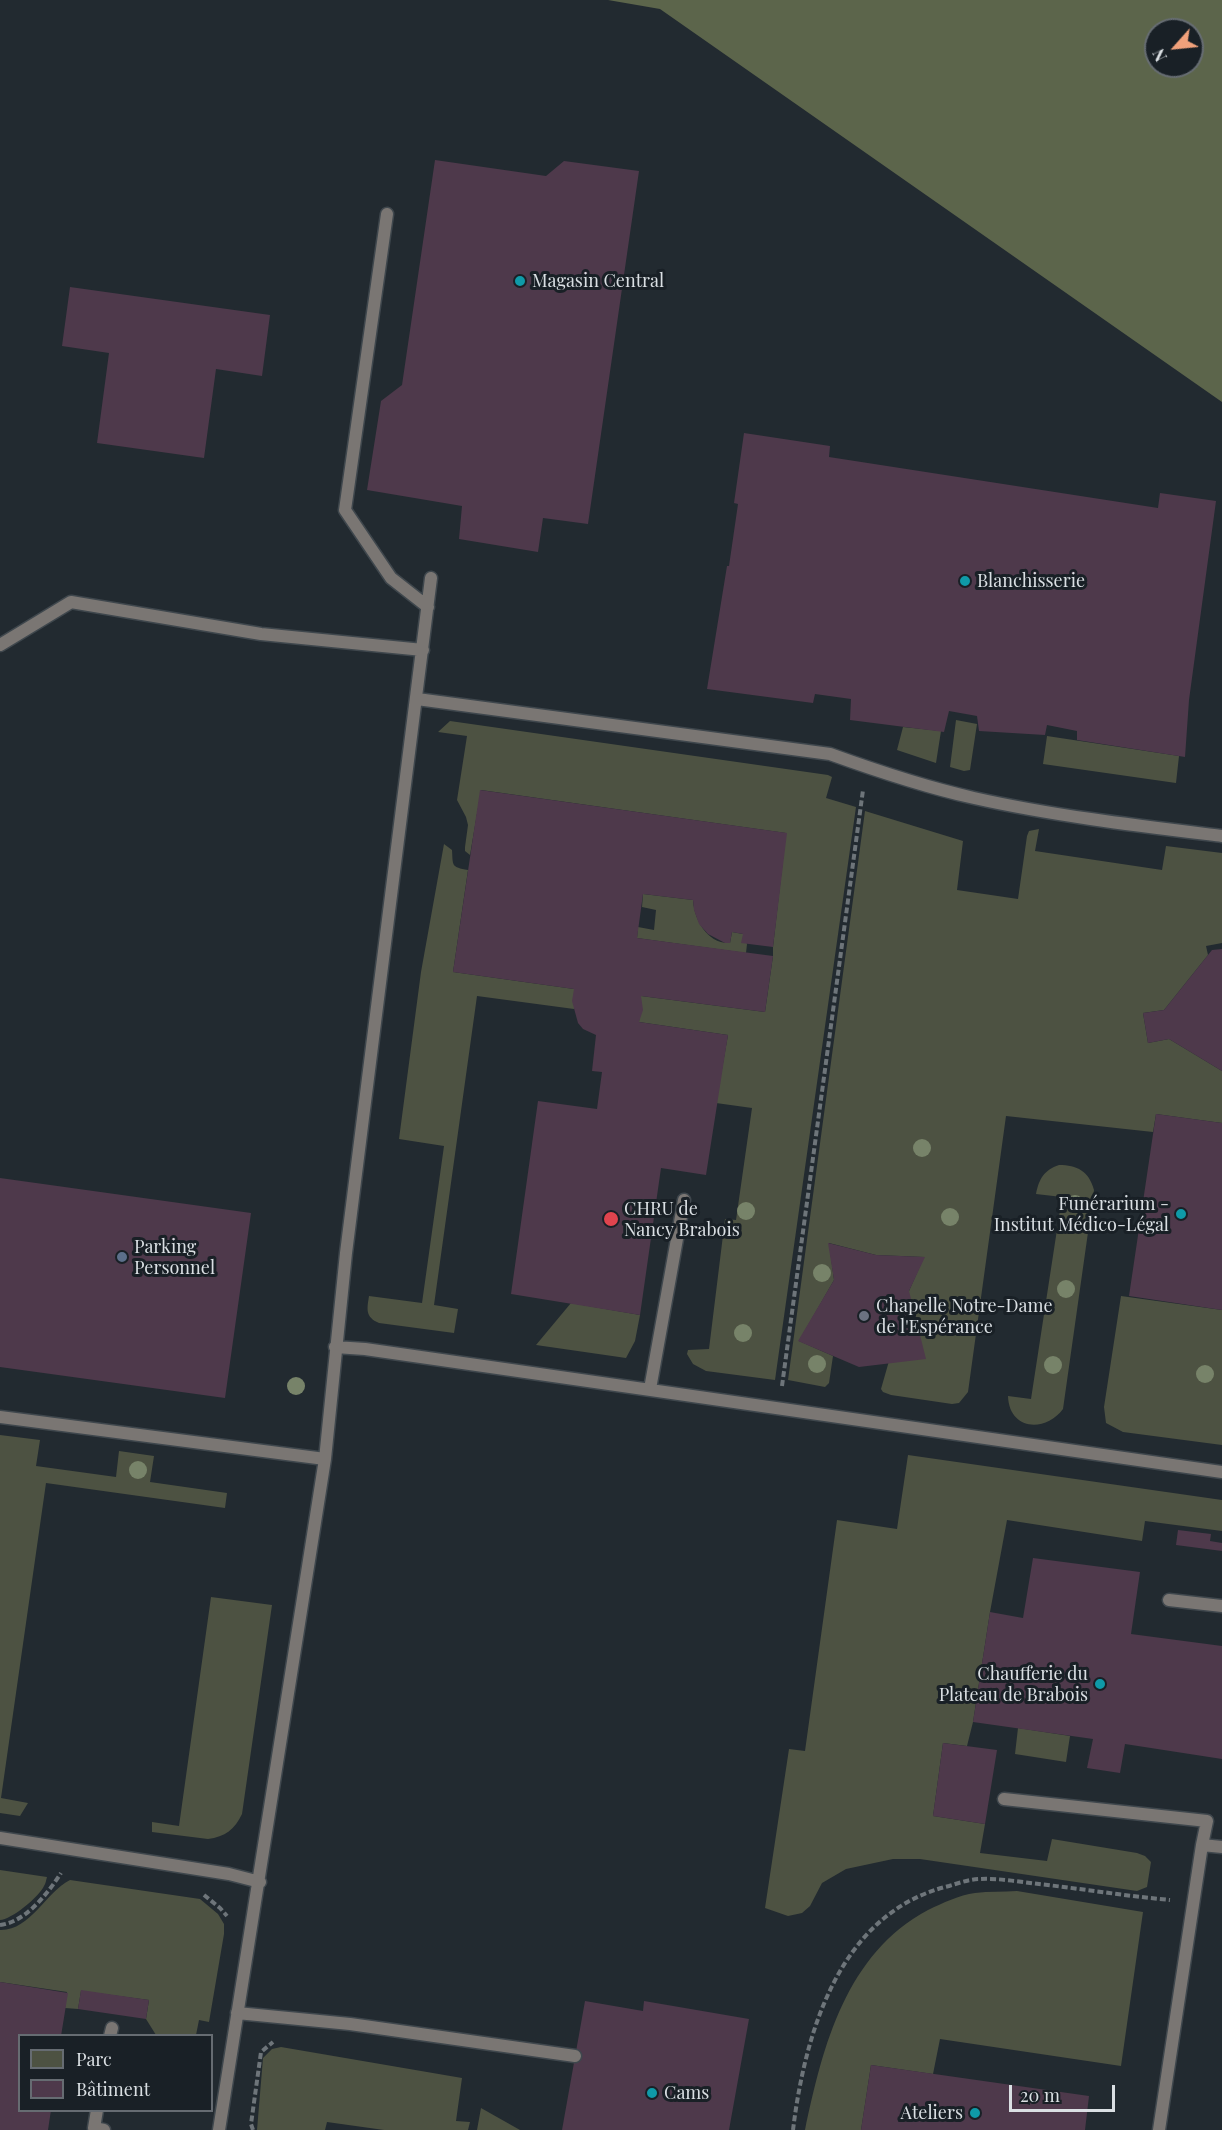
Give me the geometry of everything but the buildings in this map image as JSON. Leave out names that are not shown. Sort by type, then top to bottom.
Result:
[{"type":"lane","points":[[387,214],[345,510],[391,578],[428,607]]},
{"type":"lane","points":[[219,2130],[260,1882],[325,1459],[335,1347],[431,578]]},
{"type":"lane","points":[[0,645],[71,602],[261,634],[423,650]]},
{"type":"lane","points":[[417,699],[830,754],[973,798],[1135,825],[1222,836]]},
{"type":"lane","points":[[650,1389],[684,1200]]},
{"type":"lane","points":[[335,1347],[365,1349],[779,1407],[1222,1472]]},
{"type":"lane","points":[[0,1417],[325,1459]]},
{"type":"lane","points":[[1169,1600],[1222,1606]]},
{"type":"lane","points":[[1004,1799],[1206,1821],[1159,2130]]},
{"type":"lane","points":[[0,1838],[218,1872],[260,1882]]},
{"type":"lane","points":[[1202,1845],[1222,1847]]},
{"type":"lane","points":[[237,2013],[350,2024],[575,2056]]},
{"type":"lane","points":[[97,2112],[94,2128],[104,2130]]},
{"type":"path","points":[[779,1407],[867,767]]},
{"type":"path","points":[[0,1925],[10,1924],[21,1917],[43,1896],[76,1850]]},
{"type":"path","points":[[51,1872],[72,1875]]},
{"type":"path","points":[[793,2130],[806,2051],[820,2009],[838,1974],[862,1938],[892,1911],[928,1890],[978,1879],[1016,1881],[1133,1897],[1193,1901]]},
{"type":"path","points":[[198,1894],[204,1895],[220,1908],[226,1914],[230,1925]]},
{"type":"path","points":[[253,2130],[251,2124],[261,2052],[275,2040]]},
{"type":"green space","points":[[608,0],[1222,0],[1222,402],[660,9]]},
{"type":"green space","points":[[956,720],[977,724],[970,770],[964,771],[950,767]]},
{"type":"green space","points":[[450,721],[828,775],[832,777],[826,798],[856,807],[775,1380],[706,1371],[693,1364],[687,1354],[688,1350],[709,1349],[725,1219],[736,1220],[752,1108],[716,1103],[728,1035],[639,1022],[641,996],[765,1012],[786,833],[481,790],[470,855],[465,851],[468,825],[457,800],[467,736],[438,732]]},
{"type":"green space","points":[[903,727],[941,731],[936,763],[897,750]]},
{"type":"green space","points":[[1047,736],[1179,756],[1176,783],[1043,764]]},
{"type":"green space","points":[[865,811],[963,841],[957,890],[1018,899],[1029,831],[1039,829],[1035,851],[1162,870],[1166,846],[1222,853],[1222,943],[1206,946],[1208,955],[1164,1010],[1143,1013],[1148,1043],[1169,1039],[1222,1071],[1222,1123],[1156,1114],[1153,1132],[1006,1116],[968,1392],[959,1403],[952,1404],[891,1395],[881,1389],[909,1291],[924,1257],[876,1255],[829,1243],[834,1280],[799,1341],[833,1356],[829,1383],[825,1387],[788,1380]]},
{"type":"green space","points":[[444,844],[452,850],[454,865],[468,870],[453,972],[574,989],[574,1009],[477,996],[434,1305],[458,1309],[454,1333],[379,1323],[371,1318],[368,1309],[369,1296],[422,1303],[444,1146],[399,1139],[421,972]]},
{"type":"green space","points":[[643,894],[693,900],[699,922],[708,935],[730,943],[732,932],[743,934],[747,944],[746,953],[637,938],[638,927],[654,930],[656,910],[642,907]]},
{"type":"green space","points":[[1059,1165],[1081,1170],[1089,1178],[1094,1190],[1063,1409],[1047,1422],[1029,1424],[1014,1416],[1008,1396],[1031,1399],[1062,1197],[1036,1194],[1043,1176]]},
{"type":"green space","points":[[1121,1296],[1222,1310],[1222,1445],[1123,1432],[1106,1423],[1104,1407]]},
{"type":"green space","points":[[571,1303],[640,1315],[635,1341],[626,1358],[536,1345]]},
{"type":"green space","points":[[0,1435],[40,1440],[36,1466],[116,1477],[119,1451],[154,1456],[150,1482],[227,1493],[225,1508],[46,1483],[1,1798],[28,1803],[20,1816],[0,1813]]},
{"type":"green space","points":[[908,1455],[1222,1500],[1222,1531],[1145,1521],[1142,1541],[1007,1520],[967,1746],[943,1743],[933,1816],[985,1824],[980,1853],[1047,1861],[1052,1839],[1137,1853],[1145,1856],[1151,1862],[1147,1887],[1137,1891],[920,1859],[893,1859],[846,1869],[822,1883],[810,1906],[802,1913],[788,1916],[765,1908],[789,1749],[805,1751],[837,1520],[897,1529]]},
{"type":"green space","points":[[211,1597],[272,1605],[242,1814],[229,1831],[214,1838],[152,1832],[152,1822],[179,1826]]},
{"type":"green space","points":[[1018,1728],[1070,1736],[1066,1762],[1015,1754]]},
{"type":"green space","points":[[0,1870],[47,1877],[41,1890],[31,1901],[18,1912],[0,1920]]},
{"type":"green space","points":[[70,1880],[200,1899],[218,1914],[224,1924],[224,1934],[209,2022],[199,2020],[196,2034],[155,2034],[146,2019],[149,2000],[81,1991],[78,2009],[65,2008],[67,1992],[0,1982],[0,1930],[11,1929],[29,1918]]},
{"type":"green space","points":[[1017,1891],[1143,1912],[1121,2066],[940,2039],[933,2074],[871,2065],[861,2130],[805,2130],[820,2066],[842,2005],[858,1977],[877,1951],[900,1929],[928,1910],[945,1902],[975,1893]]},
{"type":"green space","points":[[281,2047],[462,2078],[456,2121],[470,2122],[468,2130],[384,2130],[327,2122],[325,2130],[257,2130],[263,2058],[272,2049]]},
{"type":"green space","points":[[481,2108],[520,2130],[477,2130]]},
{"type":"place","name":"Magasin Central","points":[[520,281]]},
{"type":"place","name":"Blanchisserie","points":[[965,581]]},
{"type":"place","name":"Funérarium - Institut Médico-Légal","points":[[1181,1214]]},
{"type":"place","name":"CHRU de Nancy Brabois","points":[[611,1219]]},
{"type":"place","name":"Parking Personnel","points":[[122,1257]]},
{"type":"place","name":"Chapelle Notre-Dame de l'Espérance","points":[[864,1316]]},
{"type":"place","name":"Chaufferie du Plateau de Brabois","points":[[1100,1684]]},
{"type":"place","name":"Cams","points":[[652,2093]]},
{"type":"place","name":"Ateliers","points":[[975,2113]]}]
